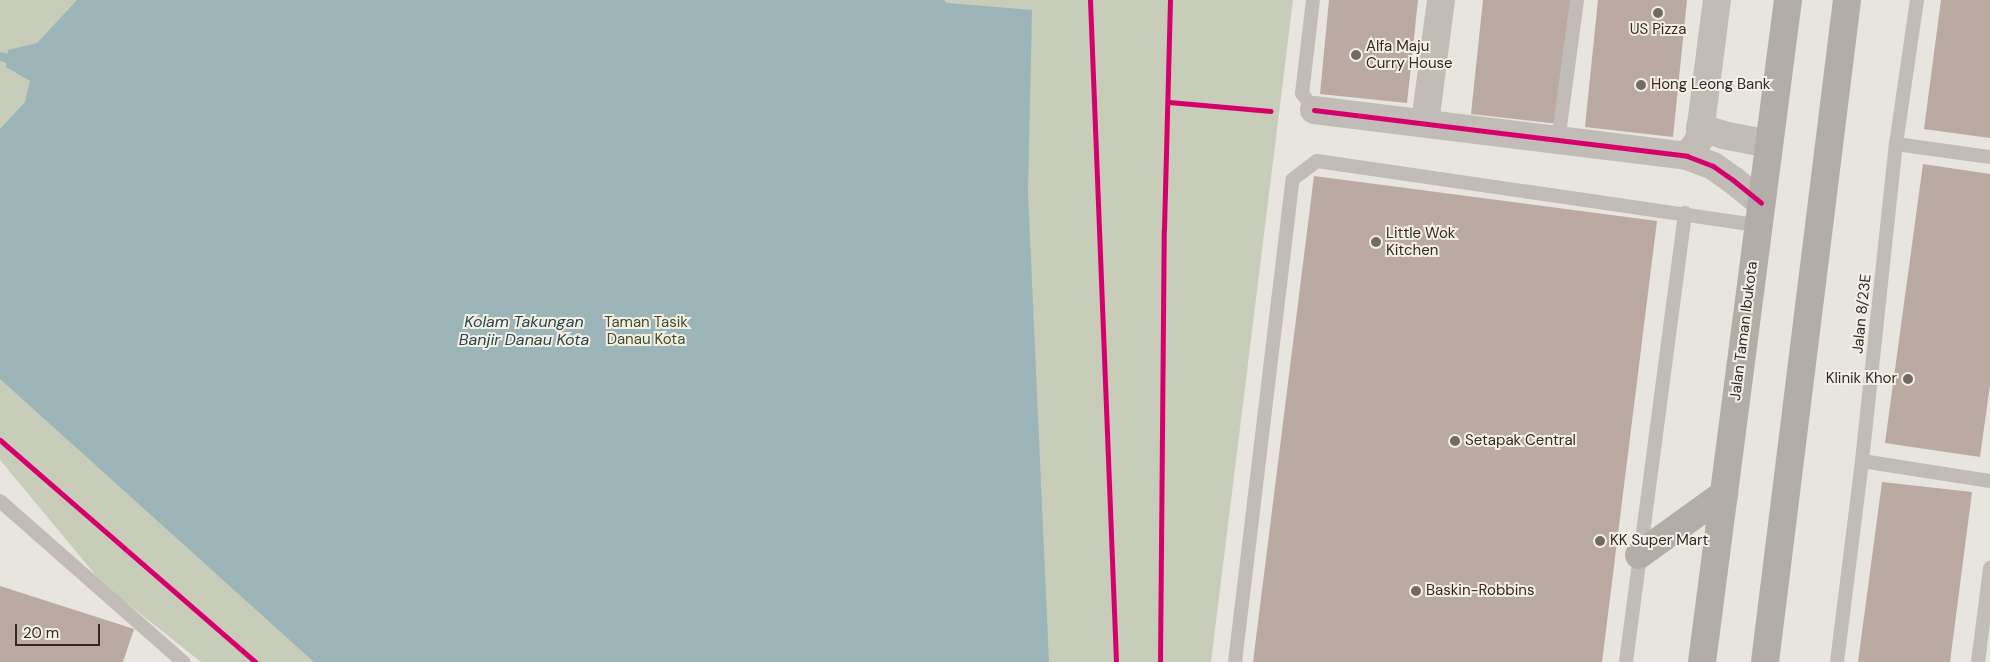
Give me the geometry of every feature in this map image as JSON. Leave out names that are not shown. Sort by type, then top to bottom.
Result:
[{"type":"main road","name":"Jalan Taman Ibukota","points":[[1702,662],[1788,0]]},
{"type":"main road","points":[[1765,662],[1847,0]]},
{"type":"main road","points":[[1639,555],[1724,494]]},
{"type":"street","points":[[1425,123],[1441,0]]},
{"type":"street","points":[[1687,156],[1699,140],[1717,0]]},
{"type":"street","points":[[1314,110],[1687,156],[1713,166],[1733,180],[1759,214]]},
{"type":"street","points":[[1700,127],[1723,135],[1769,144]]},
{"type":"lane","points":[[1313,0],[1302,93],[1314,110]]},
{"type":"lane","points":[[1558,141],[1577,0]]},
{"type":"lane","name":"Jalan 8/23E","points":[[1837,662],[1862,461],[1896,144],[1917,0]]},
{"type":"lane","points":[[1896,144],[1990,157]]},
{"type":"lane","points":[[1235,662],[1293,179],[1317,161],[1684,213],[1759,214]]},
{"type":"lane","points":[[1626,662],[1684,213]]},
{"type":"lane","points":[[1862,461],[1990,481]]},
{"type":"lane","points":[[0,501],[183,662]]},
{"type":"lane","points":[[1978,662],[1990,568]]},
{"type":"green space","name":"Kolam Takungan Banjir Danau Kota","points":[[0,0],[1293,0],[1211,662],[201,662],[103,584],[0,460]]},
{"type":"water","name":"Kolam Takungan Banjir Danau Kota","points":[[77,0],[944,0],[947,3],[1032,10],[1028,192],[1049,662],[314,662],[0,379],[0,129],[25,102],[30,81],[6,67],[8,50],[37,43]]},
{"type":"building","points":[[1329,0],[1418,0],[1407,103],[1320,94]]},
{"type":"building","points":[[1483,0],[1572,0],[1559,124],[1471,114]]},
{"type":"building","points":[[1598,0],[1687,0],[1673,137],[1585,127]]},
{"type":"building","points":[[1941,0],[1990,0],[1990,138],[1924,129]]},
{"type":"building","points":[[1923,164],[1990,174],[1990,385],[1980,457],[1885,443]]},
{"type":"building","name":"Setapak Central","points":[[1314,176],[1657,221],[1602,662],[1253,662]]},
{"type":"building","points":[[1882,482],[1972,492],[1950,662],[1858,662]]},
{"type":"building","points":[[0,586],[134,629],[123,662],[0,662]]},
{"type":"waterway","points":[[0,56],[7,58]]},
{"type":"cycle path","points":[[1090,0],[1116,662]]},
{"type":"cycle path","points":[[1160,662],[1164,229],[1170,0]]},
{"type":"cycle path","points":[[1169,102],[1271,111]]},
{"type":"cycle path","points":[[1314,110],[1687,156],[1713,166],[1761,203]]},
{"type":"cycle path","points":[[0,440],[255,662]]},
{"type":"place","name":"US Pizza","points":[[1658,13]]},
{"type":"place","name":"Alfa Maju Curry House","points":[[1356,55]]},
{"type":"place","name":"Hong Leong Bank","points":[[1641,85]]},
{"type":"place","name":"Little Wok Kitchen","points":[[1376,242]]},
{"type":"place","name":"Klinik Khor","points":[[1908,379]]},
{"type":"place","name":"Setapak Central","points":[[1455,441]]},
{"type":"place","name":"KK Super Mart","points":[[1600,541]]},
{"type":"place","name":"Baskin-Robbins","points":[[1416,591]]},
{"type":"park label","name":"Taman Tasik Danau Kota","points":[[646,330]]}]
